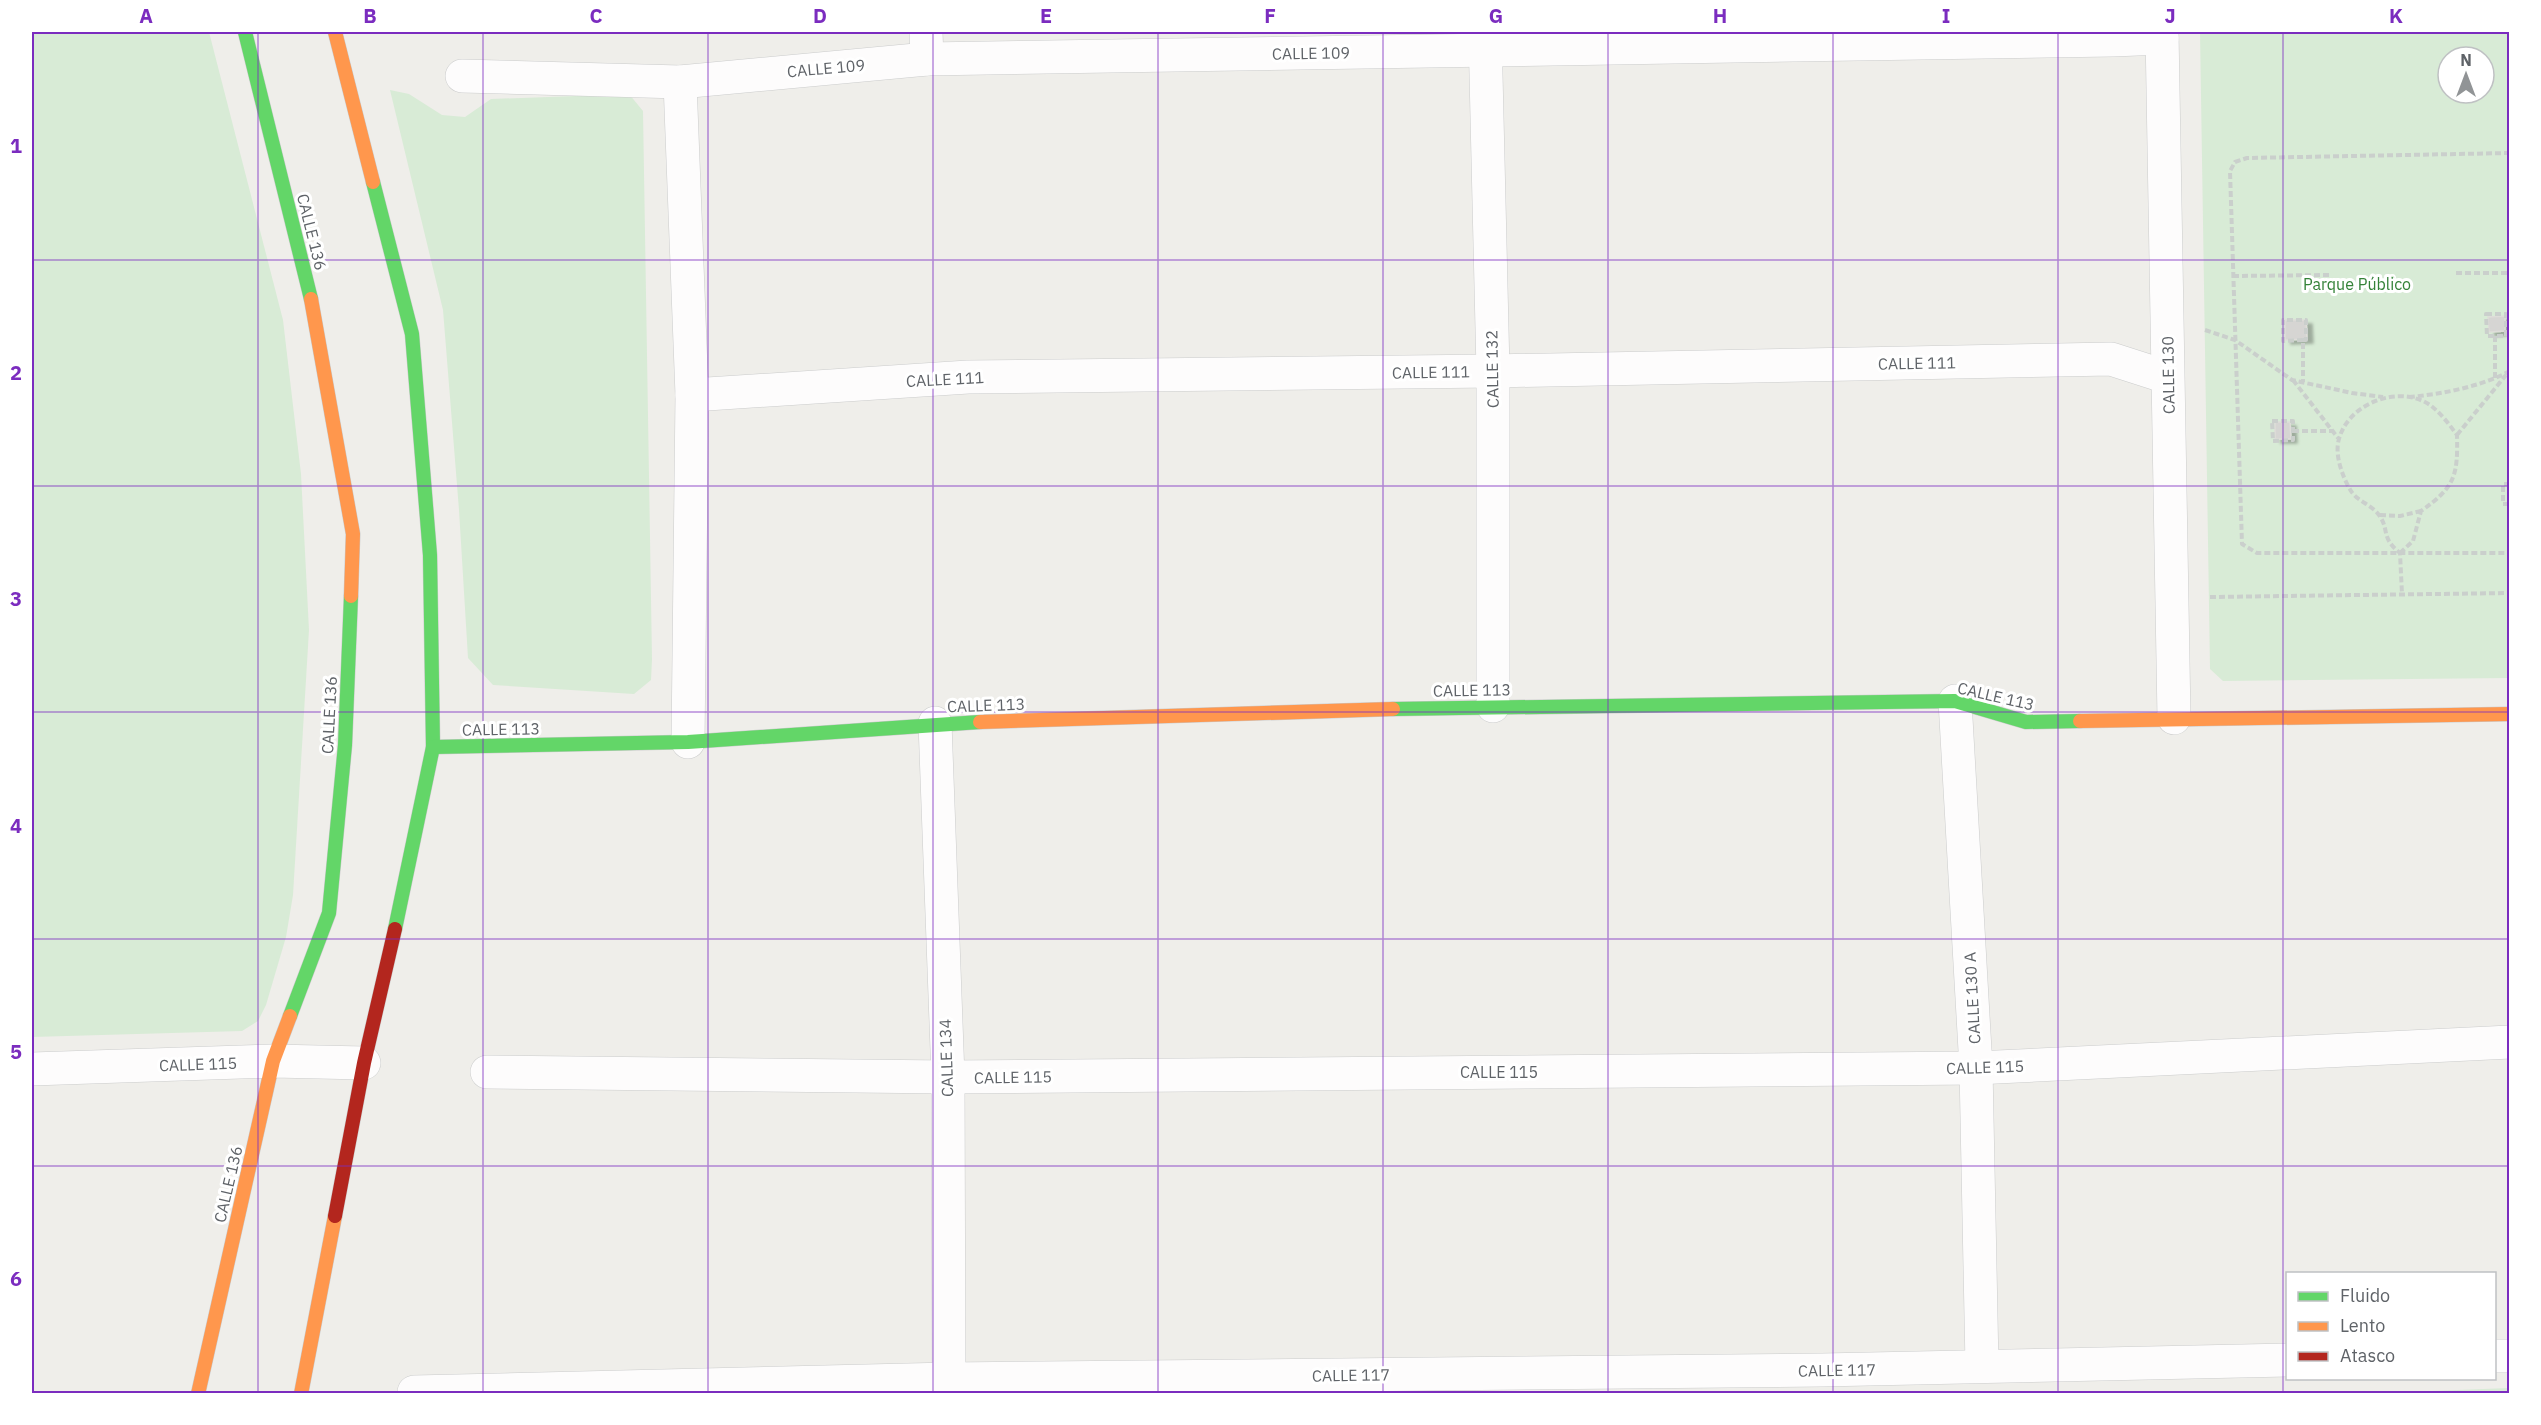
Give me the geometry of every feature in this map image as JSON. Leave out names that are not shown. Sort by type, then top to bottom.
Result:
[{"type":"main road","name":"CALLE 136","points":[[198,1394],[273,1061],[329,913],[345,745],[353,534],[312,301],[245,32]]},
{"type":"main road","points":[[301,1394],[364,1063],[406,880],[433,747],[430,555],[412,334],[335,32]]},
{"type":"main road","name":"CALLE 113","points":[[433,747],[687,742],[934,723],[1493,706],[1955,701],[2025,722],[2510,714]]},
{"type":"street","name":"CALLE 109","points":[[462,76],[680,82],[927,45],[2113,40],[2162,35]]},
{"type":"street","name":"CALLE 130","points":[[2162,35],[2174,718]]},
{"type":"street","name":"CALLE 132","points":[[1485,41],[1493,371],[1493,706]]},
{"type":"street","points":[[680,82],[692,395],[687,742]]},
{"type":"street","name":"CALLE 111","points":[[692,395],[968,377],[1493,371],[2111,359],[2167,378]]},
{"type":"street","name":"CALLE 130 A","points":[[1955,701],[1976,1068],[1982,1366]]},
{"type":"street","name":"CALLE 134","points":[[934,723],[948,1077],[949,1386]]},
{"type":"street","name":"CALLE 115","points":[[487,1072],[948,1077],[1976,1068],[2510,1042]]},
{"type":"street","name":"CALLE 115","points":[[32,1070],[273,1061],[364,1063]]},
{"type":"street","name":"CALLE 117","points":[[414,1392],[949,1386],[1822,1382],[1982,1366],[2286,1360]]},
{"type":"path","points":[[2510,153],[2247,158],[2235,162],[2230,171],[2242,544],[2257,553],[2510,553]]},
{"type":"path","points":[[2456,273],[2510,273]]},
{"type":"path","points":[[2233,276],[2332,275]]},
{"type":"path","points":[[2486,314],[2506,314],[2506,336],[2495,336],[2487,336],[2486,314]]},
{"type":"path","points":[[2303,340],[2283,341],[2283,320],[2306,320],[2306,340],[2303,340],[2303,382]]},
{"type":"path","points":[[2204,329],[2235,340],[2292,380],[2339,439]]},
{"type":"path","points":[[2495,336],[2495,378]]},
{"type":"path","points":[[2292,380],[2352,393],[2404,397],[2434,395],[2509,372]]},
{"type":"path","points":[[2379,515],[2400,516],[2421,512],[2442,497],[2457,472],[2457,435],[2509,372]]},
{"type":"path","points":[[2386,397],[2366,404],[2348,423],[2339,439],[2337,449],[2341,467],[2352,493],[2379,515],[2388,544],[2400,553]]},
{"type":"path","points":[[2404,397],[2425,402],[2457,435]]},
{"type":"path","points":[[2293,421],[2293,431],[2293,440],[2272,441],[2272,422],[2293,421]]},
{"type":"path","points":[[2293,431],[2333,431]]},
{"type":"path","points":[[2510,484],[2503,484],[2503,504],[2510,504]]},
{"type":"path","points":[[2400,553],[2413,541],[2421,512]]},
{"type":"path","points":[[2400,553],[2402,594]]},
{"type":"path","points":[[2209,597],[2510,593]]},
{"type":"green space","points":[[32,32],[209,32],[283,320],[301,474],[309,630],[293,895],[286,937],[266,1005],[258,1021],[242,1031],[32,1037]]},
{"type":"green space","name":"Parque Público","points":[[2200,32],[2509,32],[2509,678],[2223,681],[2210,669]]},
{"type":"green space","points":[[390,90],[409,94],[442,115],[465,117],[491,99],[629,94],[643,111],[652,659],[651,680],[634,694],[493,685],[468,658],[443,310]]},
{"type":"green space","points":[[2509,1388],[2509,1394],[2381,1393]]},
{"type":"building","points":[[2505,316],[2505,331],[2489,332],[2488,317]]},
{"type":"building","points":[[2285,320],[2306,320],[2307,339],[2285,340]]},
{"type":"building","points":[[2275,422],[2290,422],[2291,439],[2275,439]]},
{"type":"traffic: fast","points":[[245,32],[311,299]]},
{"type":"traffic: fast","points":[[373,182],[412,334],[430,555],[433,747],[395,929]]},
{"type":"traffic: fast","points":[[290,1016],[329,913],[345,745],[351,596]]},
{"type":"traffic: fast","points":[[1393,709],[1955,701],[2026,722],[2080,721]]},
{"type":"traffic: fast","points":[[433,747],[688,742],[980,722]]},
{"type":"traffic: slow","points":[[335,32],[373,182]]},
{"type":"traffic: slow","points":[[311,299],[353,534],[351,596]]},
{"type":"traffic: slow","points":[[980,722],[1393,709]]},
{"type":"traffic: slow","points":[[2080,721],[2510,714]]},
{"type":"traffic: slow","points":[[198,1394],[273,1061],[290,1016]]},
{"type":"traffic: slow","points":[[301,1394],[335,1216]]},
{"type":"traffic: jam","points":[[335,1216],[364,1063],[395,929]]}]
